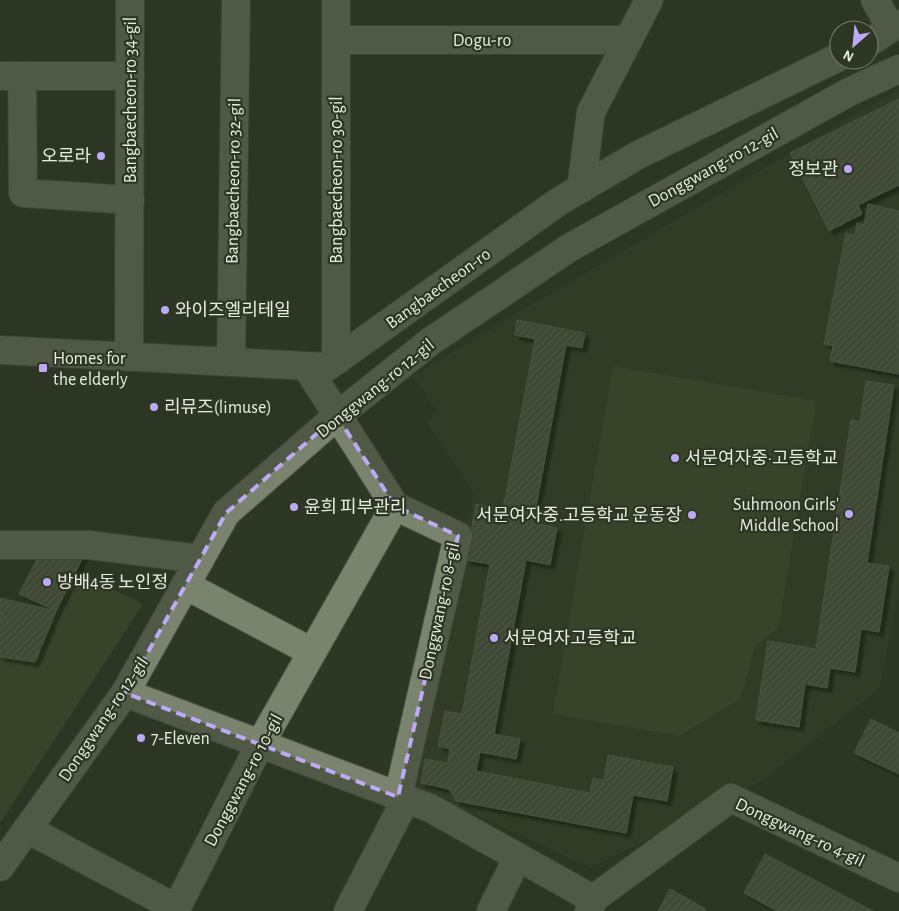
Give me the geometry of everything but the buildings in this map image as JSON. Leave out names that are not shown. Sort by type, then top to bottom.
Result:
[{"type":"street","name":"Bangbaecheon-ro 34-gil","points":[[129,357],[130,0]]},
{"type":"street","name":"Bangbaecheon-ro 32-gil","points":[[231,362],[236,0]]},
{"type":"street","name":"Bangbaecheon-ro 30-gil","points":[[336,0],[336,361]]},
{"type":"street","points":[[581,188],[591,112],[648,0]]},
{"type":"street","points":[[875,0],[886,31]]},
{"type":"street","name":"Dogu-ro","points":[[336,40],[628,40]]},
{"type":"street","name":"Bangbaecheon-ro","points":[[0,350],[327,367],[558,202],[638,155],[829,61]]},
{"type":"street","name":"Donggwang-ro 12-gil","points":[[0,867],[125,692],[226,513],[337,416],[431,341],[569,248],[832,101],[899,69]]},
{"type":"street","name":"Bangbaecheon-ro 34-gil","points":[[11,76],[23,193],[130,200]]},
{"type":"street","points":[[11,76],[130,76]]},
{"type":"street","points":[[306,366],[394,506]]},
{"type":"street","name":"Donggwang-ro 10-gil","points":[[27,829],[176,910],[260,744],[394,506]]},
{"type":"street","name":"Donggwang-ro 8-gil","points":[[348,911],[402,798],[458,536],[394,506]]},
{"type":"street","points":[[0,545],[89,545],[200,559]]},
{"type":"street","points":[[185,586],[312,652]]},
{"type":"street","points":[[125,692],[430,808],[518,857],[591,905]]},
{"type":"street","name":"Donggwang-ro 4-gil","points":[[591,905],[731,798],[899,878]]},
{"type":"street","points":[[491,911],[518,857]]},
{"type":"highlighted area","points":[[337,416],[395,506],[458,536],[398,797],[125,693],[226,513]]},
{"type":"shaded area","name":"서문여자중·고등학교","points":[[899,89],[899,588],[879,689],[765,779],[591,868],[413,786],[474,493],[426,422],[437,411],[413,376]]},
{"type":"shaded area","name":"서문여자중.고등학교 운동장","points":[[613,366],[816,401],[778,628],[755,646],[740,699],[679,736],[553,714]]},
{"type":"shaded area","points":[[76,571],[143,604],[0,823],[0,658],[35,662],[56,611]]},
{"type":"place","name":"오로라","points":[[101,156]]},
{"type":"place","name":"정보관","points":[[848,169]]},
{"type":"place","name":"와이즈엘리테일","points":[[165,310]]},
{"type":"place","name":"Homes for the elderly","points":[[43,368]]},
{"type":"place","name":"리뮤즈(limuse)","points":[[154,407]]},
{"type":"place","name":"서문여자중·고등학교","points":[[675,458]]},
{"type":"place","name":"윤희 피부관리","points":[[294,507]]},
{"type":"place","name":"Suhmoon Girls' Middle School","points":[[849,514]]},
{"type":"place","name":"서문여자중.고등학교 운동장","points":[[692,515]]},
{"type":"place","name":"방배4동 노인정","points":[[47,582]]},
{"type":"place","name":"서문여자고등학교","points":[[494,638]]},
{"type":"place","name":"7-Eleven","points":[[141,738]]}]
